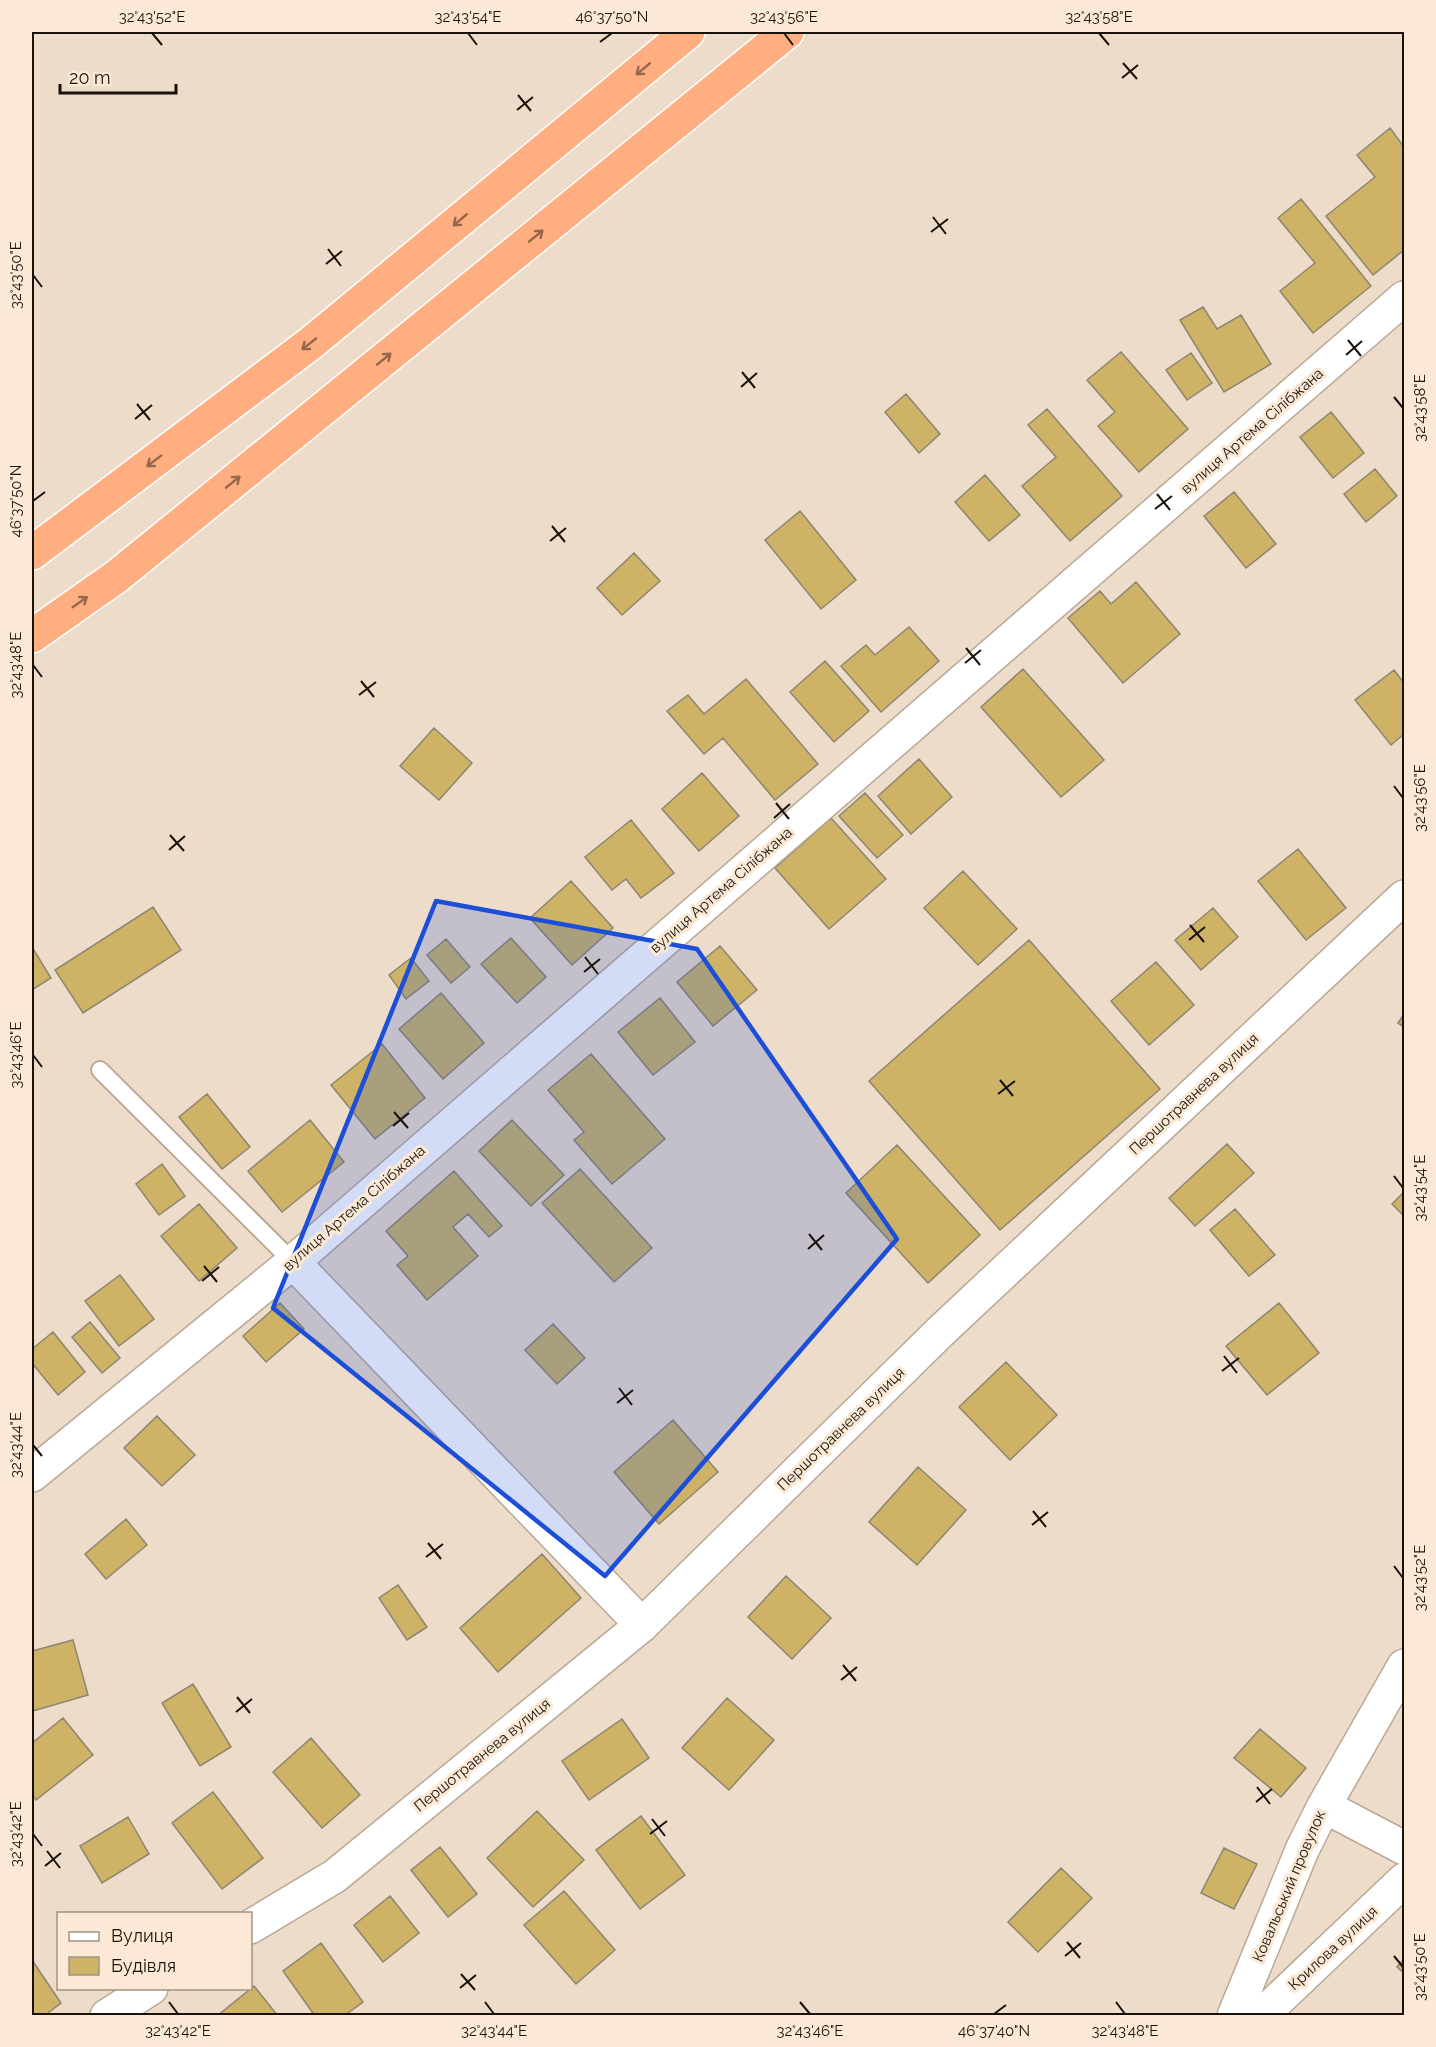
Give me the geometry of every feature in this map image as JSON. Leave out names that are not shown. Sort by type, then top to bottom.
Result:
[{"type":"highway","points":[[32,554],[311,343],[688,32]]},
{"type":"highway","points":[[32,636],[116,577],[787,32]]},
{"type":"street","name":"вулиця Артема Сілібжана","points":[[32,1475],[293,1262],[1404,298]]},
{"type":"street","name":"Першотравнева вулиця","points":[[252,1927],[335,1876],[642,1624],[940,1332],[1404,897]]},
{"type":"street","points":[[293,1262],[642,1624]]},
{"type":"street","name":"Ковальський провулок","points":[[1234,2016],[1302,1850],[1324,1806],[1404,1666]]},
{"type":"street","points":[[1324,1806],[1404,1848]]},
{"type":"street","name":"Крилова вулиця","points":[[1261,2016],[1404,1880]]},
{"type":"street","points":[[107,2016],[149,1990]]},
{"type":"lane","points":[[100,1070],[293,1262]]},
{"type":"highlighted area","points":[[436,901],[697,949],[897,1239],[605,1576],[273,1308]]},
{"type":"building","points":[[1390,128],[1404,147],[1404,250],[1373,275],[1326,216],[1375,177],[1357,155]]},
{"type":"building","points":[[1301,199],[1371,286],[1313,333],[1280,291],[1315,263],[1278,218]]},
{"type":"building","points":[[1203,307],[1217,329],[1241,315],[1271,364],[1224,392],[1180,320]]},
{"type":"building","points":[[1121,352],[1188,429],[1139,472],[1098,426],[1115,412],[1087,380]]},
{"type":"building","points":[[1191,353],[1212,383],[1187,400],[1166,370]]},
{"type":"building","points":[[906,394],[940,434],[919,453],[885,412]]},
{"type":"building","points":[[1047,409],[1122,496],[1070,541],[1022,486],[1056,457],[1028,425]]},
{"type":"building","points":[[1331,412],[1364,453],[1333,478],[1300,437]]},
{"type":"building","points":[[1375,469],[1397,496],[1366,522],[1344,494]]},
{"type":"building","points":[[985,475],[1020,515],[989,541],[955,502]]},
{"type":"building","points":[[1234,492],[1276,544],[1246,568],[1204,516]]},
{"type":"building","points":[[800,511],[856,580],[821,609],[765,540]]},
{"type":"building","points":[[634,553],[660,581],[622,615],[597,588]]},
{"type":"building","points":[[1136,582],[1180,634],[1123,683],[1068,618],[1100,591],[1111,604]]},
{"type":"building","points":[[909,627],[939,661],[881,712],[841,666],[866,645],[875,655]]},
{"type":"building","points":[[825,661],[869,711],[834,742],[790,692]]},
{"type":"building","points":[[1023,669],[1104,760],[1061,797],[981,707]]},
{"type":"building","points":[[1394,670],[1404,683],[1404,734],[1391,745],[1355,700]]},
{"type":"building","points":[[746,679],[818,764],[775,800],[723,738],[704,754],[667,711],[688,695],[704,714]]},
{"type":"building","points":[[434,728],[472,763],[439,800],[400,766]]},
{"type":"building","points":[[919,759],[952,797],[911,834],[878,796]]},
{"type":"building","points":[[702,773],[739,816],[699,851],[662,809]]},
{"type":"building","points":[[865,793],[903,835],[877,858],[839,816]]},
{"type":"building","points":[[831,818],[886,879],[829,929],[775,868]]},
{"type":"building","points":[[631,820],[674,873],[641,898],[626,879],[612,890],[585,857]]},
{"type":"building","points":[[1298,849],[1346,908],[1306,940],[1258,881]]},
{"type":"building","points":[[963,871],[1017,929],[978,965],[924,908]]},
{"type":"building","points":[[571,881],[613,928],[572,965],[530,918]]},
{"type":"building","points":[[153,907],[181,950],[83,1013],[55,970]]},
{"type":"building","points":[[1213,908],[1238,937],[1201,970],[1175,940]]},
{"type":"building","points":[[511,938],[546,977],[517,1003],[481,964]]},
{"type":"building","points":[[446,939],[470,967],[451,983],[427,955]]},
{"type":"building","points":[[1029,940],[1160,1089],[1000,1230],[869,1081]]},
{"type":"building","points":[[720,946],[757,990],[713,1026],[677,982]]},
{"type":"building","points":[[32,947],[51,978],[32,990]]},
{"type":"building","points":[[411,958],[429,981],[406,999],[389,975]]},
{"type":"building","points":[[1156,962],[1194,1005],[1149,1045],[1111,1001]]},
{"type":"building","points":[[441,993],[484,1043],[443,1079],[399,1029]]},
{"type":"building","points":[[660,998],[695,1042],[653,1075],[618,1032]]},
{"type":"building","points":[[1404,1014],[1404,1027],[1398,1023]]},
{"type":"building","points":[[382,1044],[425,1098],[375,1139],[331,1085]]},
{"type":"building","points":[[591,1054],[665,1139],[612,1184],[574,1140],[584,1132],[548,1090]]},
{"type":"building","points":[[207,1094],[250,1147],[222,1169],[179,1117]]},
{"type":"building","points":[[310,1120],[344,1162],[282,1212],[248,1171]]},
{"type":"building","points":[[512,1120],[564,1175],[531,1206],[479,1151]]},
{"type":"building","points":[[1227,1144],[1254,1173],[1195,1226],[1169,1198]]},
{"type":"building","points":[[897,1145],[980,1235],[928,1283],[846,1193]]},
{"type":"building","points":[[162,1164],[185,1196],[159,1215],[136,1184]]},
{"type":"building","points":[[580,1169],[652,1248],[614,1282],[542,1203]]},
{"type":"building","points":[[454,1171],[502,1226],[489,1237],[468,1214],[453,1227],[478,1256],[427,1300],[397,1265],[408,1256],[386,1231]]},
{"type":"building","points":[[1404,1192],[1404,1216],[1392,1204]]},
{"type":"building","points":[[199,1204],[237,1248],[199,1281],[161,1236]]},
{"type":"building","points":[[1235,1209],[1275,1255],[1249,1276],[1210,1230]]},
{"type":"building","points":[[120,1275],[154,1319],[119,1346],[85,1301]]},
{"type":"building","points":[[280,1303],[304,1329],[266,1362],[243,1336]]},
{"type":"building","points":[[1279,1303],[1319,1353],[1267,1395],[1226,1346]]},
{"type":"building","points":[[90,1322],[120,1358],[102,1373],[72,1337]]},
{"type":"building","points":[[553,1324],[585,1358],[557,1384],[525,1350]]},
{"type":"building","points":[[53,1332],[85,1372],[58,1395],[32,1363],[32,1349]]},
{"type":"building","points":[[1006,1362],[1057,1415],[1010,1460],[959,1407]]},
{"type":"building","points":[[157,1416],[195,1455],[162,1486],[124,1448]]},
{"type":"building","points":[[673,1420],[718,1472],[659,1524],[614,1472]]},
{"type":"building","points":[[918,1467],[966,1510],[917,1565],[869,1522]]},
{"type":"building","points":[[126,1519],[147,1545],[106,1579],[85,1554]]},
{"type":"building","points":[[542,1554],[581,1598],[498,1672],[460,1628]]},
{"type":"building","points":[[786,1576],[831,1618],[792,1659],[748,1617]]},
{"type":"building","points":[[398,1585],[427,1627],[407,1640],[379,1598]]},
{"type":"building","points":[[73,1640],[88,1695],[33,1711],[32,1651]]},
{"type":"building","points":[[193,1684],[231,1747],[200,1766],[162,1703]]},
{"type":"building","points":[[727,1698],[774,1740],[729,1790],[682,1748]]},
{"type":"building","points":[[63,1718],[93,1755],[36,1800],[32,1794],[32,1743]]},
{"type":"building","points":[[622,1719],[649,1758],[589,1800],[562,1761]]},
{"type":"building","points":[[1260,1729],[1306,1768],[1281,1797],[1234,1758]]},
{"type":"building","points":[[311,1738],[360,1795],[322,1828],[273,1772]]},
{"type":"building","points":[[213,1792],[263,1858],[222,1889],[172,1823]]},
{"type":"building","points":[[537,1811],[584,1860],[533,1907],[487,1858]]},
{"type":"building","points":[[641,1816],[685,1875],[640,1909],[596,1850]]},
{"type":"building","points":[[128,1817],[149,1854],[102,1883],[80,1846]]},
{"type":"building","points":[[440,1847],[477,1894],[448,1917],[411,1870]]},
{"type":"building","points":[[1224,1848],[1257,1864],[1234,1909],[1201,1893]]},
{"type":"building","points":[[1061,1868],[1092,1898],[1038,1952],[1008,1922]]},
{"type":"building","points":[[564,1891],[615,1950],[576,1984],[524,1925]]},
{"type":"building","points":[[390,1896],[419,1933],[383,1962],[354,1925]]},
{"type":"building","points":[[321,1943],[363,2002],[344,2016],[315,2016],[283,1971]]},
{"type":"building","points":[[1404,1959],[1404,1973],[1397,1967]]},
{"type":"building","points":[[32,1960],[61,2003],[44,2016],[32,2016]]},
{"type":"building","points":[[254,1986],[278,2016],[217,2016],[252,1990]]}]
